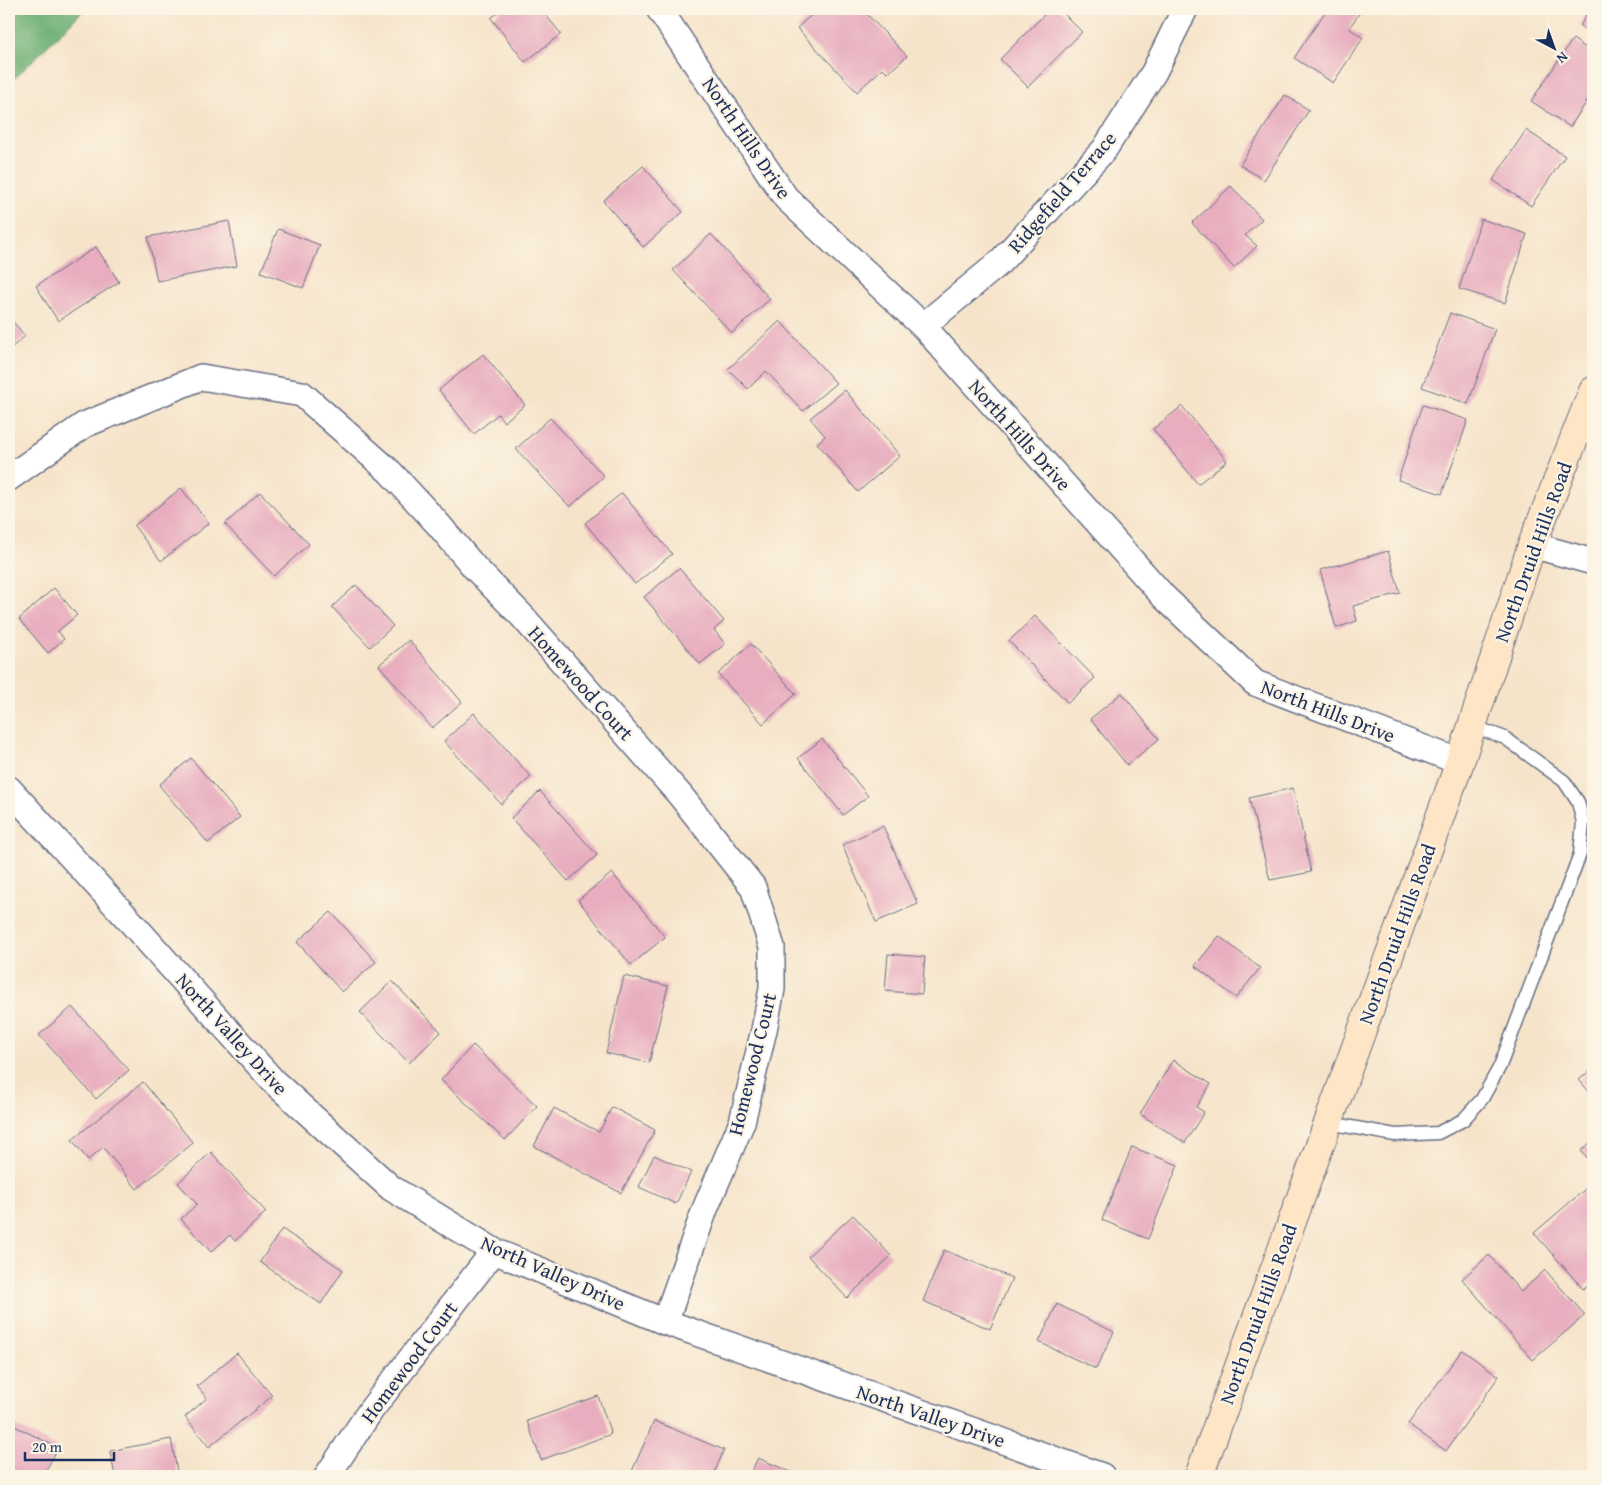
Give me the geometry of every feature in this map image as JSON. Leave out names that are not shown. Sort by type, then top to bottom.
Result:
[{"type":"main road","name":"North Druid Hills Road","points":[[1199,1476],[1460,762],[1532,545],[1593,390]]},
{"type":"street","name":"North Hills Drive","points":[[659,9],[786,198],[924,326],[1164,597],[1255,683],[1460,762]]},
{"type":"street","name":"Ridgefield Terrace","points":[[924,326],[998,264],[1104,150],[1154,72],[1185,9]]},
{"type":"street","name":"Homewood Court","points":[[9,478],[84,425],[201,377],[302,394],[390,472],[475,568],[522,616],[680,795],[753,888],[772,947],[772,989],[764,1030],[742,1122],[705,1209],[665,1322]]},
{"type":"street","points":[[1532,545],[1593,562]]},
{"type":"street","name":"North Valley Drive","points":[[9,789],[274,1082],[391,1188],[494,1251],[665,1322],[1102,1476]]},
{"type":"street","name":"Homewood Court","points":[[327,1476],[370,1410],[494,1251]]},
{"type":"lane","points":[[1329,1123],[1395,1135],[1438,1133],[1463,1120],[1482,1099],[1500,1066],[1580,854],[1583,822],[1578,802],[1564,781],[1505,738],[1472,726]]},
{"type":"green space","points":[[9,9],[85,9],[9,84]]},
{"type":"building","points":[[503,9],[541,9],[561,34],[525,62],[491,18]]},
{"type":"building","points":[[818,9],[862,9],[907,56],[888,73],[883,68],[857,92],[797,28]]},
{"type":"building","points":[[1050,9],[1059,9],[1082,32],[1028,87],[1000,59]]},
{"type":"building","points":[[1327,9],[1352,9],[1359,14],[1349,28],[1363,38],[1333,83],[1294,58]]},
{"type":"building","points":[[1589,9],[1593,9],[1593,33],[1580,26]]},
{"type":"building","points":[[1573,39],[1593,53],[1593,92],[1570,127],[1531,101]]},
{"type":"building","points":[[1285,95],[1309,110],[1264,180],[1240,165]]},
{"type":"building","points":[[1526,130],[1565,156],[1531,206],[1493,180]]},
{"type":"building","points":[[643,166],[683,212],[643,247],[603,201]]},
{"type":"building","points":[[1231,186],[1262,219],[1245,235],[1257,246],[1234,268],[1192,223]]},
{"type":"building","points":[[1481,219],[1527,234],[1505,303],[1459,289]]},
{"type":"building","points":[[229,221],[237,266],[157,281],[148,237]]},
{"type":"building","points":[[278,229],[320,245],[303,288],[261,272]]},
{"type":"building","points":[[711,234],[770,299],[732,333],[673,270]]},
{"type":"building","points":[[96,247],[119,282],[58,321],[36,286]]},
{"type":"building","points":[[1450,313],[1495,329],[1468,404],[1422,387]]},
{"type":"building","points":[[9,317],[25,336],[9,350]]},
{"type":"building","points":[[780,321],[836,383],[803,411],[766,371],[748,389],[728,369]]},
{"type":"building","points":[[483,354],[525,405],[504,422],[498,414],[474,434],[439,390]]},
{"type":"building","points":[[845,390],[900,456],[858,492],[817,443],[825,436],[810,418]]},
{"type":"building","points":[[1423,405],[1468,420],[1442,494],[1398,480]]},
{"type":"building","points":[[1182,406],[1227,461],[1198,484],[1153,429]]},
{"type":"building","points":[[550,418],[604,476],[570,507],[516,449]]},
{"type":"building","points":[[181,488],[209,523],[161,561],[134,526]]},
{"type":"building","points":[[260,492],[309,544],[274,576],[225,524]]},
{"type":"building","points":[[622,493],[672,554],[635,584],[585,523]]},
{"type":"building","points":[[1388,551],[1400,593],[1353,606],[1357,621],[1336,628],[1320,570]]},
{"type":"building","points":[[679,568],[724,621],[714,630],[725,644],[700,664],[644,597]]},
{"type":"building","points":[[356,585],[393,626],[370,647],[332,607]]},
{"type":"building","points":[[54,588],[77,615],[58,631],[64,639],[48,653],[19,619]]},
{"type":"building","points":[[1035,616],[1095,678],[1068,703],[1009,641]]},
{"type":"building","points":[[409,640],[462,702],[432,728],[379,665]]},
{"type":"building","points":[[751,644],[796,694],[763,724],[718,674]]},
{"type":"building","points":[[1122,693],[1159,739],[1127,765],[1090,719]]},
{"type":"building","points":[[474,713],[531,777],[501,804],[444,741]]},
{"type":"building","points":[[822,739],[868,796],[843,815],[798,758]]},
{"type":"building","points":[[191,758],[240,817],[208,843],[159,785]]},
{"type":"building","points":[[1293,788],[1311,872],[1270,880],[1249,798]]},
{"type":"building","points":[[540,791],[597,855],[568,881],[511,818]]},
{"type":"building","points":[[883,826],[918,904],[876,922],[842,845]]},
{"type":"building","points":[[612,873],[665,937],[631,965],[578,900]]},
{"type":"building","points":[[331,912],[376,962],[342,992],[297,942]]},
{"type":"building","points":[[1219,936],[1260,968],[1236,998],[1195,966]]},
{"type":"building","points":[[888,954],[925,957],[922,994],[885,991]]},
{"type":"building","points":[[624,976],[668,986],[649,1063],[606,1053]]},
{"type":"building","points":[[392,981],[441,1032],[409,1063],[360,1012]]},
{"type":"building","points":[[72,1007],[129,1070],[96,1099],[39,1035]]},
{"type":"building","points":[[473,1045],[537,1106],[505,1140],[441,1080]]},
{"type":"building","points":[[1173,1060],[1211,1084],[1196,1107],[1204,1112],[1185,1143],[1140,1114]]},
{"type":"building","points":[[1593,1068],[1593,1096],[1579,1080]]},
{"type":"building","points":[[143,1082],[193,1143],[137,1189],[103,1147],[88,1160],[72,1140]]},
{"type":"building","points":[[612,1107],[655,1130],[621,1193],[534,1146],[554,1108],[599,1132]]},
{"type":"building","points":[[1593,1140],[1593,1164],[1581,1151]]},
{"type":"building","points":[[1132,1147],[1178,1165],[1148,1239],[1102,1220]]},
{"type":"building","points":[[211,1152],[266,1212],[235,1241],[230,1235],[211,1252],[181,1219],[197,1204],[178,1183]]},
{"type":"building","points":[[654,1155],[691,1172],[676,1204],[639,1187]]},
{"type":"building","points":[[1590,1185],[1593,1188],[1593,1280],[1583,1289],[1534,1233]]},
{"type":"building","points":[[853,1215],[891,1256],[847,1298],[808,1256]]},
{"type":"building","points":[[282,1229],[343,1270],[321,1304],[260,1262]]},
{"type":"building","points":[[944,1250],[1012,1278],[990,1329],[923,1301]]},
{"type":"building","points":[[1489,1255],[1521,1292],[1545,1270],[1585,1315],[1533,1360],[1462,1279]]},
{"type":"building","points":[[1057,1304],[1114,1332],[1096,1369],[1039,1342]]},
{"type":"building","points":[[1462,1350],[1499,1376],[1446,1451],[1408,1424]]},
{"type":"building","points":[[237,1353],[272,1396],[209,1447],[185,1417],[207,1398],[197,1386]]},
{"type":"building","points":[[598,1396],[611,1434],[541,1460],[527,1421]]},
{"type":"building","points":[[654,1421],[724,1450],[713,1476],[630,1476]]},
{"type":"building","points":[[9,1423],[58,1448],[43,1476],[22,1476],[9,1469]]},
{"type":"building","points":[[171,1439],[178,1476],[115,1476],[110,1451]]},
{"type":"building","points":[[758,1458],[800,1476],[749,1476]]}]
